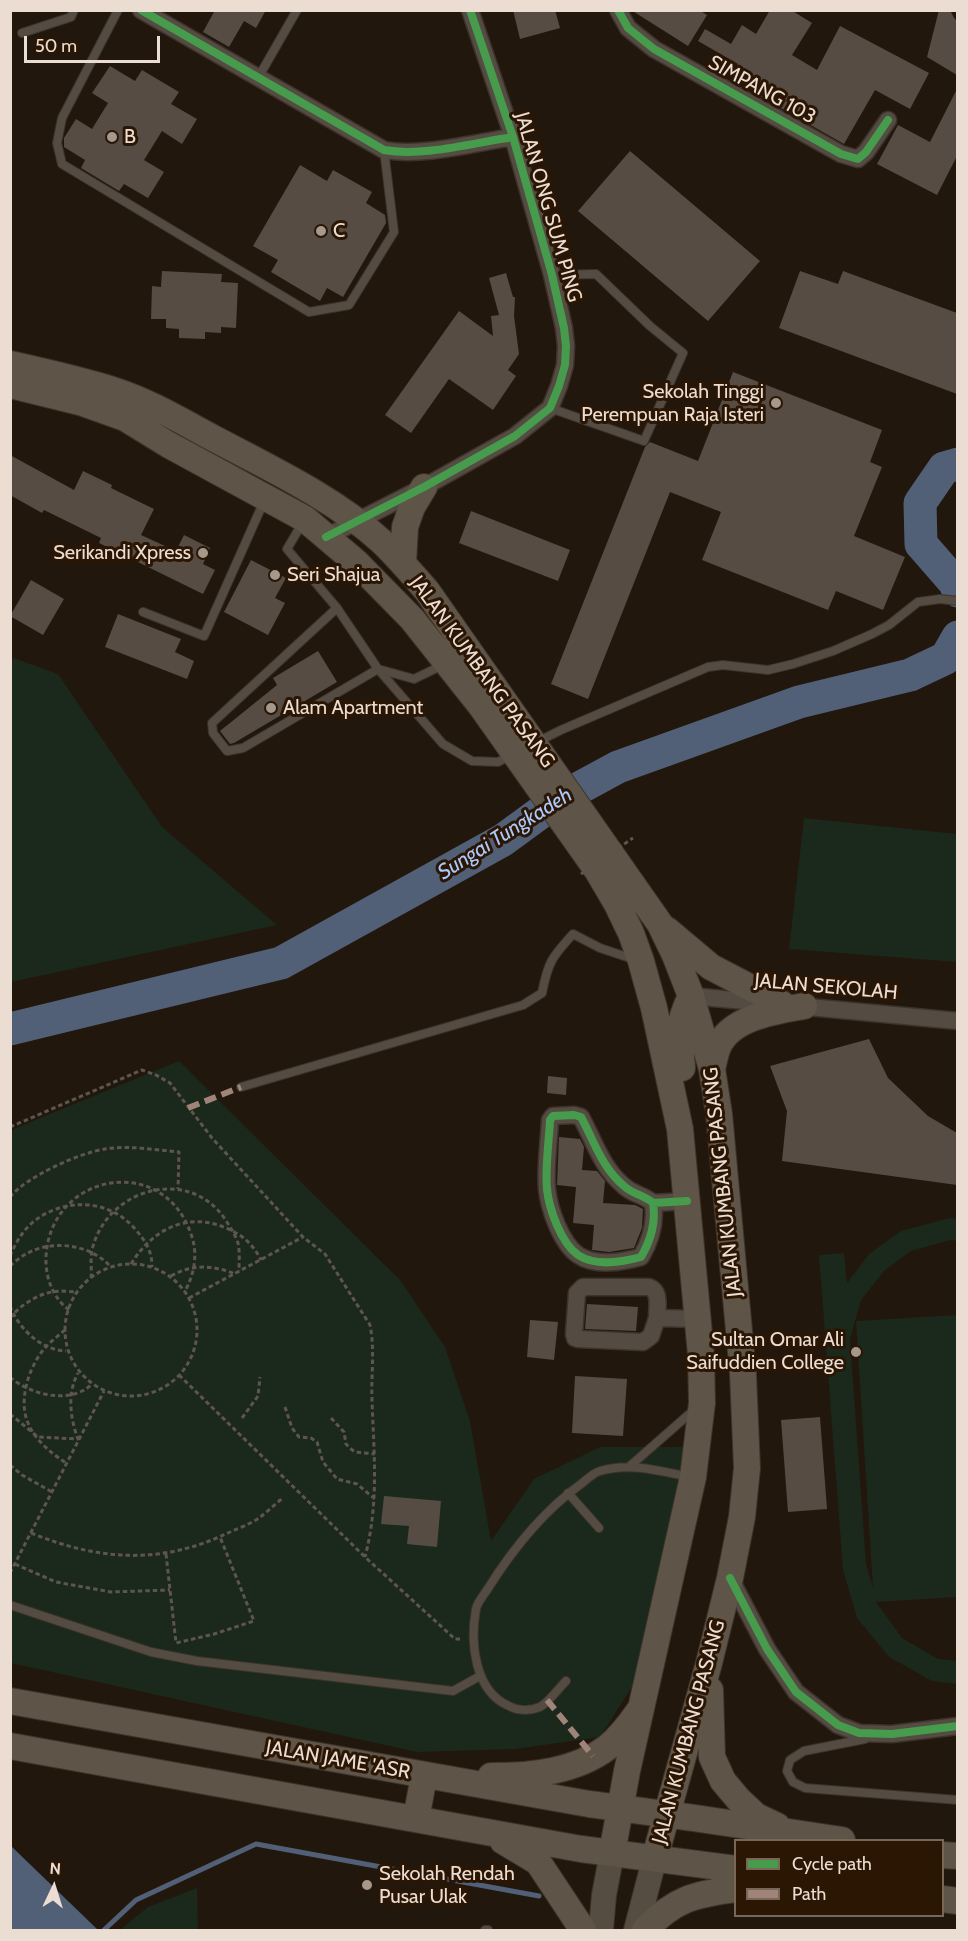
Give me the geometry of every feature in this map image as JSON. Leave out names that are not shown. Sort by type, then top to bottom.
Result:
[{"type":"main road","name":"JALAN KUMBANG PASANG","points":[[10,364],[63,375],[119,392],[157,409],[271,468],[321,498],[379,540],[427,591],[530,756],[583,832],[660,924],[675,956],[704,1036],[719,1114],[743,1374],[746,1478],[742,1517],[730,1578],[655,1857]]},
{"type":"main road","name":"JALAN KUMBANG PASANG","points":[[10,385],[57,395],[125,418],[169,445],[305,519],[386,591],[530,756]]},
{"type":"main road","points":[[403,563],[405,527],[412,507],[424,487]]},
{"type":"main road","name":"JALAN KUMBANG PASANG","points":[[583,832],[597,870],[631,933],[665,1050],[680,1129],[701,1355],[702,1403],[693,1477],[612,1852]]},
{"type":"main road","points":[[660,924],[711,967],[793,1005]]},
{"type":"main road","points":[[631,933],[667,977],[691,996],[681,1016],[679,1030],[684,1089],[680,1129]]},
{"type":"main road","points":[[712,1069],[718,1045],[731,1031],[747,1020],[793,1005]]},
{"type":"main road","points":[[709,1663],[712,1756],[723,1781],[756,1815],[790,1832]]},
{"type":"main road","name":"JALAN JAME 'ASR","points":[[10,1701],[589,1804],[836,1839]]},
{"type":"main road","points":[[416,1819],[424,1776],[506,1776],[548,1773],[588,1759],[608,1747],[642,1707]]},
{"type":"main road","points":[[13,1746],[581,1849],[734,1869]]},
{"type":"main road","points":[[490,1833],[538,1862],[583,1930]]},
{"type":"main road","points":[[601,1930],[604,1895],[612,1852]]},
{"type":"main road","points":[[636,1930],[655,1857]]},
{"type":"main road","points":[[645,1930],[676,1903],[700,1894],[734,1889]]},
{"type":"street","points":[[141,10],[384,150],[400,153],[417,152],[513,137]]},
{"type":"street","name":"JALAN ONG SUM PING","points":[[470,10],[513,137],[552,275],[564,328],[565,365],[550,408]]},
{"type":"street","name":"SIMPANG 103","points":[[618,10],[628,28],[654,49],[841,154],[858,159],[866,152],[888,120]]},
{"type":"street","points":[[327,537],[424,487],[515,436],[550,408]]},
{"type":"street","name":"JALAN SEKOLAH","points":[[691,996],[957,1021]]},
{"type":"street","points":[[653,1203],[655,1214],[653,1231],[641,1257],[611,1262],[595,1261],[578,1255],[559,1232],[550,1208],[547,1188],[550,1120],[553,1116],[580,1117],[613,1177],[627,1189],[645,1196],[653,1203],[687,1201]]},
{"type":"street","points":[[583,1287],[654,1288],[657,1292],[657,1318],[651,1336],[644,1342],[578,1339],[574,1334],[577,1293],[583,1287]]},
{"type":"street","points":[[657,1318],[698,1318]]},
{"type":"street","points":[[730,1578],[767,1649],[796,1692],[838,1725],[860,1733],[892,1734],[957,1726]]},
{"type":"lane","points":[[22,33],[71,17],[74,10]]},
{"type":"lane","points":[[118,10],[62,118],[57,143],[62,164],[309,312],[349,305],[394,232],[384,150]]},
{"type":"lane","points":[[258,78],[297,10]]},
{"type":"lane","points":[[550,408],[644,441],[683,352],[650,326],[596,274],[552,275]]},
{"type":"lane","points":[[143,612],[204,636],[266,499]]},
{"type":"lane","points":[[305,519],[287,549],[337,608],[378,669],[443,744],[472,761],[498,762],[530,756],[561,730],[708,666],[723,665],[768,670],[793,664],[833,651],[872,634],[918,602],[940,599],[957,601]]},
{"type":"lane","points":[[337,608],[212,723],[213,733],[227,752],[243,748],[378,669],[414,679],[448,662]]},
{"type":"lane","points":[[241,1087],[523,1005],[542,993],[547,967],[573,934],[600,948],[641,961]]},
{"type":"lane","points":[[630,1466],[702,1403]]},
{"type":"lane","points":[[566,1681],[542,1706],[528,1710],[514,1709],[501,1703],[491,1694],[480,1676],[474,1640],[476,1607],[502,1565],[520,1542],[568,1493],[597,1472],[630,1466],[693,1477]]},
{"type":"lane","points":[[568,1493],[599,1528]]},
{"type":"lane","points":[[10,1605],[151,1652],[197,1661],[453,1691],[480,1676]]},
{"type":"lane","points":[[892,1734],[804,1751],[790,1760],[787,1771],[793,1782],[805,1788],[957,1800]]},
{"type":"path","points":[[581,874],[633,838]]},
{"type":"path","points":[[10,1127],[142,1070],[156,1074],[170,1083],[212,1138],[303,1237],[326,1254],[370,1325],[372,1337],[375,1499],[371,1535],[365,1557]]},
{"type":"path","points":[[10,1197],[18,1188],[56,1165],[103,1149],[130,1147],[180,1152],[177,1190]]},
{"type":"path","points":[[69,1310],[63,1306],[53,1291],[49,1280],[46,1261],[50,1234],[65,1207],[78,1196],[96,1186],[112,1182],[136,1183],[153,1189],[167,1197],[180,1210],[193,1239],[195,1253],[194,1267],[185,1291]]},
{"type":"path","points":[[92,1278],[92,1252],[96,1237],[114,1211],[124,1202],[153,1189],[177,1190],[198,1196],[219,1210],[233,1231],[238,1244],[240,1271]]},
{"type":"path","points":[[10,1256],[19,1238],[35,1220],[52,1210],[81,1204],[100,1206],[114,1211],[128,1221],[147,1244],[152,1257],[152,1267]]},
{"type":"path","points":[[131,1264],[138,1253],[160,1233],[176,1225],[202,1221],[223,1225],[245,1238],[261,1260]]},
{"type":"path","points":[[189,1298],[303,1237]]},
{"type":"path","points":[[10,1266],[25,1254],[47,1246],[71,1246],[92,1252],[105,1260],[111,1268]]},
{"type":"path","points":[[131,1264],[152,1267],[171,1276],[189,1298],[196,1318],[196,1343],[189,1365],[168,1385],[148,1394],[126,1396],[104,1391],[78,1372],[67,1351],[64,1322],[78,1292],[92,1278],[111,1268],[131,1264]]},
{"type":"path","points":[[171,1276],[181,1270],[194,1267],[218,1267],[235,1274]]},
{"type":"path","points":[[10,1318],[31,1300],[53,1291],[78,1292]]},
{"type":"path","points":[[10,1306],[22,1327],[36,1340],[57,1351],[67,1351]]},
{"type":"path","points":[[65,1330],[46,1346],[29,1373],[25,1405],[28,1422],[38,1437],[48,1450],[66,1464]]},
{"type":"path","points":[[78,1372],[71,1394],[72,1422],[78,1439]]},
{"type":"path","points":[[178,1375],[365,1557],[455,1639],[474,1640]]},
{"type":"path","points":[[10,1377],[26,1388],[43,1394],[59,1396],[86,1391],[92,1384]]},
{"type":"path","points":[[242,1418],[258,1396],[260,1377]]},
{"type":"path","points":[[10,1574],[104,1391]]},
{"type":"path","points":[[285,1407],[292,1428],[299,1437],[311,1438],[317,1442],[323,1462],[337,1479],[357,1484],[375,1499]]},
{"type":"path","points":[[10,1413],[38,1437],[78,1439]]},
{"type":"path","points":[[331,1418],[341,1427],[346,1444],[351,1449],[355,1452],[375,1454]]},
{"type":"path","points":[[10,1465],[21,1475],[52,1492]]},
{"type":"path","points":[[31,1533],[60,1544],[93,1552],[130,1556],[166,1554],[220,1537],[257,1519],[284,1498]]},
{"type":"path","points":[[166,1554],[176,1643],[214,1634],[254,1621],[220,1537]]},
{"type":"path","points":[[15,1564],[56,1582],[111,1592],[170,1590]]},
{"type":"green space","points":[[11,657],[58,674],[162,827],[277,925],[11,982]]},
{"type":"green space","points":[[804,818],[957,834],[957,962],[789,949]]},
{"type":"green space","points":[[179,1061],[401,1281],[445,1347],[470,1421],[491,1541],[534,1479],[600,1447],[687,1447],[644,1668],[600,1737],[515,1749],[417,1752],[11,1663],[11,1130]]},
{"type":"green space","points":[[949,1218],[957,1219],[957,1241],[950,1240],[911,1251],[885,1270],[861,1300],[850,1339],[866,1564],[873,1588],[856,1321],[957,1315],[957,1597],[876,1602],[902,1638],[938,1659],[957,1661],[957,1684],[932,1681],[889,1657],[857,1618],[843,1570],[819,1255],[844,1253],[847,1283],[869,1254],[901,1231]]},
{"type":"green space","points":[[197,1888],[198,1930],[120,1930],[148,1907]]},
{"type":"water","points":[[11,1846],[98,1930],[11,1930]]},
{"type":"building","points":[[215,10],[266,10],[256,28],[244,21],[229,47],[203,32]]},
{"type":"building","points":[[513,10],[555,10],[560,28],[520,39]]},
{"type":"building","points":[[631,10],[699,10],[707,15],[688,46]]},
{"type":"building","points":[[770,10],[791,10],[812,23],[792,55],[817,70],[840,26],[929,73],[910,109],[875,90],[844,144],[756,94],[759,89],[732,73],[738,64],[698,41],[705,29],[731,44],[742,25],[756,34]]},
{"type":"building","points":[[939,10],[950,10],[957,21],[957,75],[927,57]]},
{"type":"building","name":"B","points":[[110,66],[135,81],[142,70],[179,92],[171,104],[197,119],[182,144],[162,131],[144,160],[164,172],[148,198],[124,184],[119,191],[81,168],[85,160],[64,147],[64,138],[76,119],[92,129],[108,103],[92,93]]},
{"type":"building","points":[[957,89],[957,156],[937,195],[877,164],[898,125],[930,142]]},
{"type":"building","points":[[630,151],[760,261],[708,321],[578,211]]},
{"type":"building","name":"C","points":[[300,165],[327,181],[333,170],[372,192],[366,203],[385,215],[386,223],[343,297],[327,288],[320,301],[271,272],[278,260],[253,246]]},
{"type":"building","points":[[162,271],[222,274],[221,282],[238,283],[236,328],[221,327],[221,333],[205,332],[205,339],[179,338],[179,329],[166,328],[166,319],[151,319],[152,286],[161,287]]},
{"type":"building","points":[[800,271],[838,284],[843,271],[957,313],[957,394],[779,328]]},
{"type":"building","points":[[506,273],[513,297],[515,297],[514,316],[519,354],[508,370],[516,376],[493,410],[449,379],[411,433],[385,415],[459,311],[493,336],[491,316],[499,315],[489,278]]},
{"type":"building","points":[[733,372],[882,430],[870,462],[882,467],[854,536],[905,557],[883,610],[836,591],[828,610],[702,560],[721,512],[670,492],[588,699],[551,684],[645,447],[650,442],[698,461]]},
{"type":"building","points":[[10,455],[74,490],[83,471],[154,509],[141,535],[176,551],[184,535],[210,548],[203,564],[215,570],[203,594],[99,543],[101,538],[44,510],[42,513],[10,495]]},
{"type":"building","points":[[471,511],[570,550],[558,581],[459,543]]},
{"type":"building","points":[[251,560],[286,578],[275,598],[285,603],[268,635],[224,612]]},
{"type":"building","points":[[31,580],[64,599],[43,635],[10,616]]},
{"type":"building","points":[[118,614],[181,639],[175,652],[194,661],[187,679],[105,647]]},
{"type":"building","name":"Alam Apartment","points":[[318,651],[337,682],[230,744],[220,731],[277,685],[273,678]]},
{"type":"building","points":[[869,1039],[888,1078],[928,1116],[957,1133],[957,1185],[782,1161],[787,1111],[770,1066]]},
{"type":"building","points":[[548,1076],[567,1078],[566,1095],[547,1093]]},
{"type":"building","points":[[559,1137],[580,1139],[584,1147],[582,1170],[597,1171],[605,1181],[603,1203],[635,1205],[643,1209],[642,1228],[634,1248],[609,1252],[592,1250],[594,1225],[573,1223],[576,1187],[557,1185]]},
{"type":"building","points":[[587,1304],[638,1307],[636,1331],[585,1329]]},
{"type":"building","points":[[530,1320],[558,1322],[554,1360],[527,1357]]},
{"type":"building","points":[[575,1376],[627,1379],[623,1436],[572,1433]]},
{"type":"building","points":[[820,1417],[827,1509],[788,1512],[781,1420]]},
{"type":"building","points":[[384,1496],[441,1501],[437,1547],[407,1544],[409,1526],[381,1524]]},
{"type":"waterway","name":"Sungai Tungkadeh","points":[[958,464],[944,468],[920,503],[921,544],[955,583],[958,591]]},
{"type":"waterway","name":"Sungai Tungkadeh","points":[[10,1029],[281,963],[503,840],[559,799],[618,767],[799,702],[910,675],[946,658],[958,637]]},
{"type":"waterway","points":[[104,1930],[136,1900],[256,1844],[539,1896]]},
{"type":"marked path","points":[[188,1108],[241,1087]]},
{"type":"marked path","points":[[547,1700],[593,1756]]},
{"type":"cycle path","points":[[141,10],[384,150],[431,151],[513,137]]},
{"type":"cycle path","points":[[326,537],[424,487],[515,436],[550,408],[565,365],[564,328],[552,275],[513,137],[470,10]]},
{"type":"cycle path","points":[[618,10],[628,28],[654,49],[841,154],[858,159],[866,152],[888,120]]},
{"type":"cycle path","points":[[653,1203],[652,1231],[641,1257],[617,1262],[601,1262],[585,1259],[572,1250],[561,1234],[548,1197],[547,1163],[550,1120],[553,1116],[581,1117],[604,1163],[627,1189],[653,1203],[687,1201]]},
{"type":"cycle path","points":[[730,1578],[767,1649],[796,1692],[838,1725],[859,1733],[892,1734],[958,1726]]},
{"type":"place","name":"B","points":[[112,137]]},
{"type":"place","name":"C","points":[[321,231]]},
{"type":"place","name":"Sekolah Tinggi Perempuan Raja Isteri","points":[[776,403]]},
{"type":"place","name":"Serikandi Xpress","points":[[203,553]]},
{"type":"place","name":"Seri Shajua","points":[[275,575]]},
{"type":"place","name":"Alam Apartment","points":[[271,708]]},
{"type":"place","name":"Sultan Omar Ali Saifuddien College","points":[[856,1352]]},
{"type":"place","name":"Sekolah Rendah Pusar Ulak","points":[[367,1885]]}]
